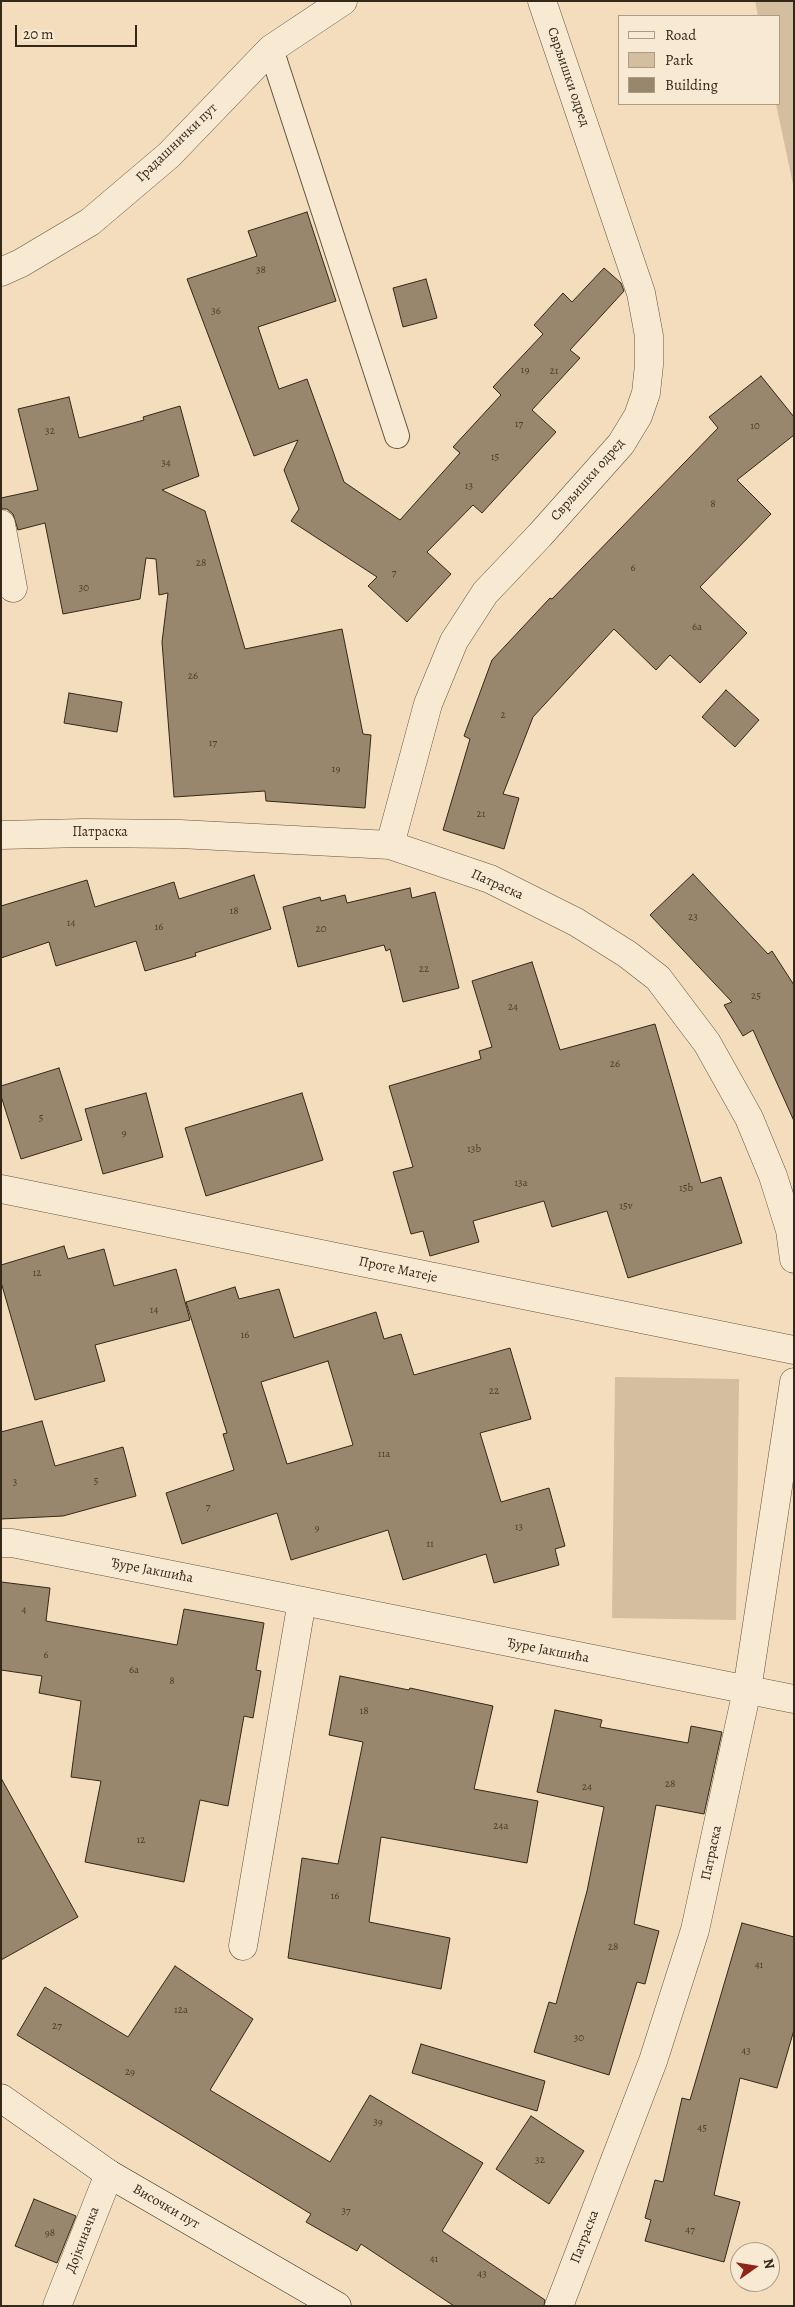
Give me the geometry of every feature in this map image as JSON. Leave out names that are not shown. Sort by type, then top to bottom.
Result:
[{"type":"street","name":"Градашнички пут","points":[[1,272],[21,264],[90,222],[169,155],[271,49],[343,1]]},
{"type":"street","name":"Сврљишки одред","points":[[390,845],[428,704],[454,641],[485,593],[560,514],[621,444],[638,416],[646,393],[649,365],[649,336],[641,293],[542,1]]},
{"type":"street","points":[[1,524],[13,588]]},
{"type":"street","name":"Патраска","points":[[1,834],[180,834],[390,845],[490,880],[576,922],[627,954],[658,978],[707,1043],[750,1118],[773,1176],[790,1230],[794,1259]]},
{"type":"street","name":"Проте Матеје","points":[[1,1189],[794,1350]]},
{"type":"street","name":"Патраска","points":[[559,2306],[653,2061],[695,1930],[747,1690],[794,1382]]},
{"type":"street","name":"Ђуре Јакшића","points":[[1,1542],[794,1700]]},
{"type":"street","points":[[243,1946],[302,1601]]},
{"type":"street","name":"Височки пут","points":[[1,2098],[109,2174],[337,2306]]},
{"type":"street","name":"Дојкиначка","points":[[57,2306],[109,2174]]},
{"type":"lane","points":[[271,49],[397,436]]},
{"type":"green space","points":[[755,1],[794,1],[794,189],[776,105],[780,105],[780,15],[758,15]]},
{"type":"green space","points":[[615,1377],[739,1379],[736,1620],[612,1618]]},
{"type":"building","points":[[307,212],[336,301],[258,327],[279,389],[307,379],[344,482],[400,520],[460,453],[453,447],[501,395],[493,387],[543,334],[534,325],[563,293],[572,302],[604,268],[621,283],[624,291],[570,350],[580,358],[532,410],[556,432],[482,513],[473,505],[427,552],[451,574],[407,622],[368,586],[377,577],[291,521],[299,509],[284,470],[298,440],[254,456],[187,279],[257,256],[248,231]]},
{"type":"building","points":[[426,279],[437,318],[403,327],[393,288]]},
{"type":"building","points":[[761,376],[794,417],[794,435],[737,480],[771,514],[700,587],[747,633],[700,683],[670,655],[656,670],[614,629],[533,717],[503,794],[519,798],[504,849],[443,830],[470,739],[464,736],[492,660],[550,598],[552,599],[718,428],[709,417]]},
{"type":"building","points":[[69,397],[79,438],[144,420],[143,417],[180,406],[199,476],[162,490],[205,511],[245,649],[342,629],[363,734],[371,735],[365,808],[266,801],[265,791],[174,797],[162,642],[168,593],[159,595],[156,559],[146,558],[140,599],[63,614],[45,523],[18,530],[13,514],[7,509],[1,509],[1,498],[38,490],[18,409]]},
{"type":"building","points":[[726,690],[759,720],[735,747],[702,717]]},
{"type":"building","points":[[69,693],[122,702],[117,732],[64,723]]},
{"type":"building","points":[[693,874],[768,954],[772,951],[794,985],[794,1121],[753,1030],[743,1036],[724,1005],[732,1002],[650,915]]},
{"type":"building","points":[[254,875],[271,929],[195,953],[196,956],[145,971],[136,941],[56,966],[49,942],[1,958],[1,906],[87,880],[95,907],[174,882],[179,899]]},
{"type":"building","points":[[410,888],[412,898],[435,892],[459,988],[403,1002],[390,949],[386,951],[384,945],[298,967],[283,907],[320,897],[321,901],[345,895],[347,903]]},
{"type":"building","points":[[532,962],[560,1050],[655,1024],[701,1183],[721,1177],[742,1243],[628,1278],[607,1211],[552,1227],[544,1201],[473,1221],[479,1242],[430,1256],[423,1231],[411,1234],[393,1172],[413,1167],[389,1086],[481,1059],[479,1051],[492,1047],[472,981]]},
{"type":"building","points":[[59,1068],[82,1140],[21,1159],[1,1096],[1,1086]]},
{"type":"building","points":[[146,1093],[163,1157],[103,1174],[85,1109]]},
{"type":"building","points":[[302,1093],[323,1160],[206,1196],[185,1128]]},
{"type":"building","points":[[64,1246],[68,1259],[104,1249],[114,1286],[176,1269],[190,1320],[95,1345],[105,1381],[35,1400],[1,1282],[1,1265]]},
{"type":"building","points":[[235,1287],[239,1299],[279,1289],[294,1338],[376,1312],[384,1339],[401,1334],[414,1375],[510,1348],[531,1419],[480,1433],[501,1502],[549,1488],[565,1546],[555,1549],[559,1565],[494,1583],[486,1554],[403,1580],[388,1530],[291,1560],[277,1513],[182,1544],[166,1493],[234,1470],[223,1434],[227,1433],[186,1302]],"holes":[[[328,1361],[353,1445],[287,1464],[261,1382]]]},
{"type":"building","points":[[42,1421],[55,1466],[123,1447],[136,1496],[63,1516],[1,1519],[1,1432]]},
{"type":"building","points":[[1,1582],[50,1588],[46,1621],[177,1645],[184,1609],[264,1623],[256,1670],[261,1671],[253,1718],[244,1716],[228,1806],[200,1800],[184,1882],[85,1862],[101,1781],[71,1777],[81,1701],[39,1693],[42,1676],[1,1670]]},
{"type":"building","points":[[340,1676],[409,1690],[410,1688],[493,1706],[474,1789],[538,1801],[527,1863],[381,1837],[369,1922],[450,1938],[441,1989],[288,1958],[302,1858],[338,1864],[363,1742],[329,1735]]},
{"type":"building","points":[[555,1710],[602,1720],[600,1727],[688,1743],[691,1726],[722,1732],[704,1814],[656,1805],[634,1924],[659,1931],[645,1984],[637,1982],[609,2075],[534,2052],[549,2002],[556,2004],[587,1891],[604,1807],[537,1792]]},
{"type":"building","points":[[1,1778],[78,1917],[1,1960]]},
{"type":"building","points":[[742,1923],[794,1937],[794,2030],[777,2088],[740,2078],[714,2195],[740,2202],[724,2262],[645,2241],[651,2220],[645,2218],[655,2180],[663,2182],[682,2098],[690,2100]]},
{"type":"building","points":[[175,1966],[253,2019],[210,2090],[330,2162],[370,2095],[483,2163],[442,2231],[545,2300],[544,2306],[454,2306],[361,2244],[357,2251],[306,2222],[311,2214],[17,2035],[45,1987],[128,2037]]},
{"type":"building","points":[[421,2044],[545,2081],[537,2111],[412,2073]]},
{"type":"building","points":[[531,2116],[584,2151],[549,2204],[496,2169]]},
{"type":"building","points":[[34,2199],[76,2216],[57,2263],[15,2246]]}]
